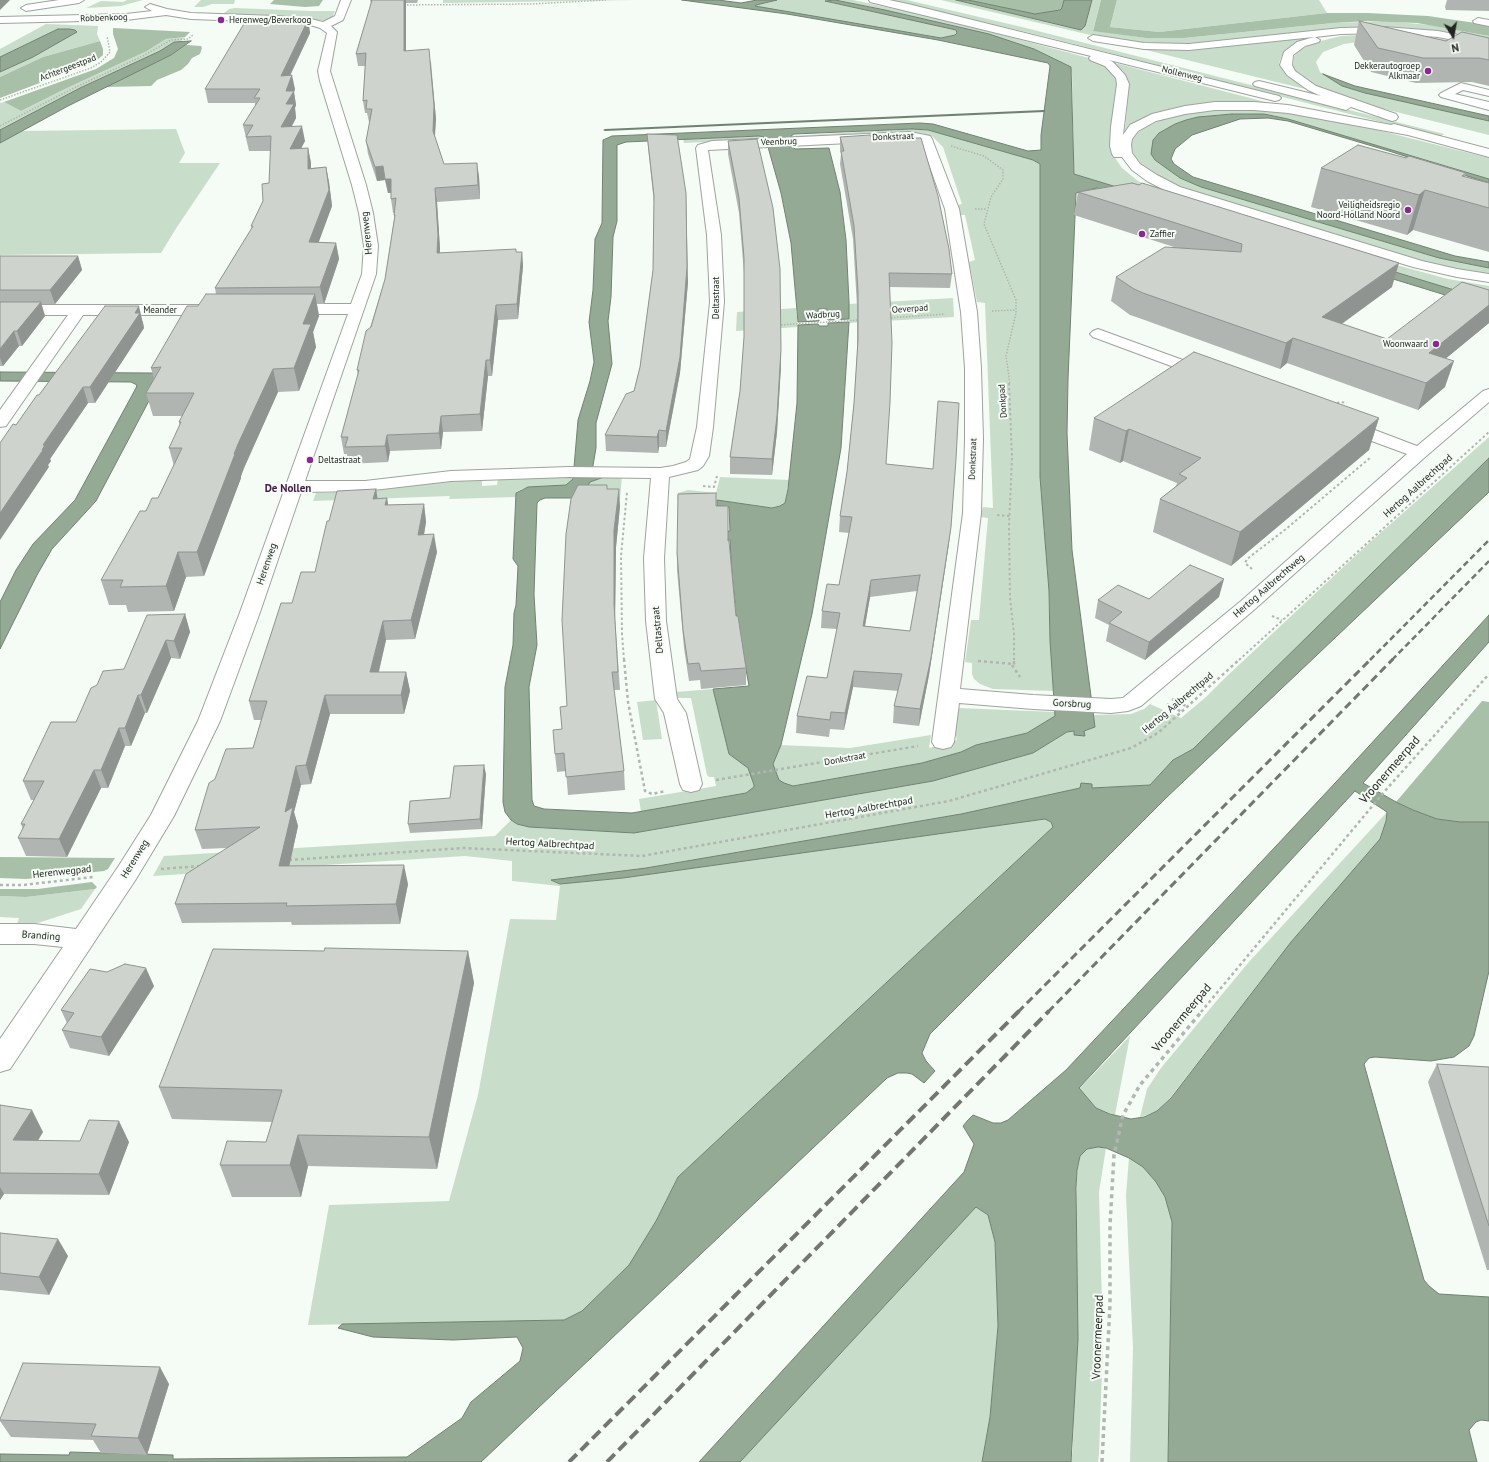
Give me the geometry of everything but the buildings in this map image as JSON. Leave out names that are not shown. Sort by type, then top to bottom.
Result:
[{"type":"main road","points":[[3,20],[18,9],[79,0]]},
{"type":"main road","points":[[150,6],[166,12],[190,16],[291,20],[315,23],[324,26],[339,18],[346,0]]},
{"type":"main road","name":"Nollenweg","points":[[874,0],[908,6],[1001,29],[1489,153]]},
{"type":"main road","points":[[922,0],[941,4]]},
{"type":"main road","points":[[150,6],[165,1]]},
{"type":"main road","name":"Robbenkoog","points":[[41,19],[114,12],[150,6]]},
{"type":"main road","points":[[166,12],[183,6]]},
{"type":"main road","name":"Robbenkoog","points":[[3,20],[126,17],[166,12]]},
{"type":"main road","points":[[1478,21],[1489,23]]},
{"type":"main road","name":"Herenweg","points":[[0,1060],[83,939],[162,816],[209,721],[249,615],[368,274],[371,246],[362,196],[324,71],[326,52],[332,34],[331,30],[324,26]]},
{"type":"main road","points":[[1001,29],[1090,56],[1115,69],[1121,77],[1123,84],[1117,127],[1116,146],[1118,154],[1125,165],[1144,180],[1194,200],[1418,268],[1489,283]]},
{"type":"main road","name":"Nollenweg","points":[[1489,45],[1438,34],[1384,30],[1341,32],[1181,48],[1126,44],[1082,37],[1489,142]]},
{"type":"main road","points":[[1392,117],[1312,88],[1298,79],[1288,69],[1286,59],[1288,54],[1293,49],[1309,41],[1340,34],[1367,32],[1424,35],[1489,45]]},
{"type":"main road","points":[[1489,93],[1461,86],[1445,95],[1489,106]]},
{"type":"main road","points":[[1407,132],[1288,109],[1254,106],[1215,106],[1185,110],[1152,118],[1134,128],[1126,139],[1125,145],[1128,157],[1136,167],[1152,178],[1175,190],[1418,264],[1457,273],[1489,278]]},
{"type":"main road","name":"Donkstraat","points":[[802,141],[910,136],[924,138],[929,141],[952,209],[969,312],[974,407],[972,513],[943,742]]},
{"type":"main road","name":"Veenbrug","points":[[756,143],[802,141]]},
{"type":"main road","name":"Deltastraat","points":[[293,487],[365,486],[451,476],[569,472],[660,473],[684,469],[697,462],[700,456],[705,427],[717,302],[714,235],[702,151],[705,147],[712,145],[756,143]]},
{"type":"main road","points":[[269,309],[356,309]]},
{"type":"main road","name":"Meander","points":[[0,310],[230,310]]},
{"type":"main road","points":[[0,422],[79,310]]},
{"type":"main road","points":[[1098,334],[1216,378]]},
{"type":"main road","points":[[0,396],[23,390]]},
{"type":"main road","name":"Hertog Aalbrechtweg","points":[[1111,706],[1128,704],[1150,688],[1248,605],[1489,394]]},
{"type":"main road","points":[[1331,420],[1420,453]]},
{"type":"main road","name":"Deltastraat","points":[[660,473],[654,558],[656,621],[666,699],[676,713],[691,784]]},
{"type":"main road","name":"Gorsbrug","points":[[949,695],[1033,702],[1111,706]]},
{"type":"main road","name":"Branding","points":[[0,934],[34,934],[83,939]]},
{"type":"path","points":[[401,5],[531,4],[606,0]]},
{"type":"path","name":"Achtergeestpad","points":[[0,100],[91,68],[101,62],[110,52],[106,32]]},
{"type":"path","points":[[0,126],[76,87],[143,56],[171,40],[188,39],[193,35]]},
{"type":"path","name":"Donkpad","points":[[929,141],[984,156],[1003,170],[1003,179],[990,197],[984,224],[1016,300],[1016,313],[1006,356],[1011,396],[1012,458],[1009,526],[1010,598],[1014,634],[1014,664],[954,659]]},
{"type":"path","name":"Oeverpad","points":[[883,318],[969,312]]},
{"type":"path","name":"Wadbrug","points":[[772,325],[860,320]]},
{"type":"path","name":"Hertog Aalbrechtpad","points":[[283,860],[463,848],[642,856],[949,801],[1131,748],[1158,733],[1182,712],[1489,432]]},
{"type":"path","points":[[1255,572],[1245,563],[1247,559],[1286,529],[1374,455]]},
{"type":"path","name":"Vroonermeerpad","points":[[1102,1462],[1110,1304],[1110,1225],[1114,1155],[1123,1115],[1140,1085],[1384,792],[1489,674]]},
{"type":"path","name":"Donkstraat","points":[[743,775],[943,742]]},
{"type":"path","points":[[126,873],[157,869],[204,866]]},
{"type":"path","name":"Herenwegpad","points":[[0,884],[23,885],[126,873]]},
{"type":"shaded area","points":[[127,0],[143,0],[121,6],[86,8],[101,1],[123,2]]},
{"type":"shaded area","points":[[201,0],[235,0],[234,4],[212,4],[203,7],[194,7]]},
{"type":"shaded area","points":[[274,0],[323,0],[319,6],[305,7],[270,4]]},
{"type":"shaded area","points":[[443,0],[634,0],[443,3]]},
{"type":"shaded area","points":[[682,0],[718,0],[741,3],[757,0],[777,0],[755,6],[941,38],[955,35],[957,33],[956,30],[825,1],[835,0],[989,34],[1034,49],[1071,67],[1074,174],[1464,293],[1455,298],[1097,188],[1076,193],[1067,433],[1072,550],[1095,727],[1084,731],[1085,736],[1074,735],[1074,731],[1067,732],[1033,753],[933,781],[634,833],[529,827],[517,824],[511,820],[505,812],[503,802],[505,687],[513,645],[518,566],[513,559],[516,493],[528,487],[566,485],[573,479],[578,420],[594,362],[589,322],[593,290],[595,239],[602,223],[603,140],[612,136],[920,123],[933,124],[1028,151],[1041,150],[1041,135],[1050,66],[1048,63],[938,40],[787,14]],"holes":[[[912,129],[928,130],[1033,160],[1040,164],[1040,477],[1049,591],[1050,641],[1055,716],[1027,733],[976,745],[961,752],[922,763],[793,786],[779,780],[773,764],[781,745],[812,614],[841,448],[849,322],[828,323],[828,326],[819,326],[818,324],[798,325],[797,403],[788,489],[785,503],[772,508],[717,500],[717,506],[729,507],[730,531],[719,531],[720,539],[730,540],[735,603],[724,604],[725,614],[736,614],[749,686],[713,689],[729,754],[748,768],[754,787],[746,793],[632,813],[544,809],[534,806],[532,800],[529,687],[537,645],[534,594],[537,503],[545,498],[586,498],[587,487],[590,482],[604,477],[591,477],[596,448],[596,423],[612,364],[608,321],[611,297],[613,237],[617,221],[617,145],[626,142],[759,136],[767,138],[768,147],[781,193],[791,243],[798,322],[819,321],[818,309],[827,309],[828,320],[849,319],[846,240],[840,192],[829,148],[795,149],[792,146],[791,136],[794,134]]]},
{"type":"shaded area","points":[[777,0],[827,0],[826,1],[956,30],[957,33],[955,35],[941,38],[755,7],[755,5]]},
{"type":"shaded area","points":[[835,0],[853,0],[938,18],[1089,58],[1106,67],[1116,78],[1117,82],[1111,152],[1122,168],[1138,181],[1175,198],[1400,266],[1448,279],[1489,286],[1489,301],[1074,174],[1072,73],[1034,49],[989,34]]},
{"type":"shaded area","points":[[892,0],[907,0],[1026,28],[1444,134],[1440,137],[1047,37]]},
{"type":"shaded area","points":[[941,0],[956,0],[1081,30],[1085,25],[1092,0],[1101,0],[1093,30],[1146,38],[1184,38],[1333,23],[1387,21],[1430,25],[1489,36],[1489,42],[1397,29],[1172,46],[1116,41]]},
{"type":"shaded area","points":[[956,0],[968,0],[1035,14],[1060,10],[1064,0],[1092,0],[1085,26],[1081,30]]},
{"type":"shaded area","points":[[968,0],[1064,0],[1060,10],[1035,14]]},
{"type":"shaded area","points":[[1101,0],[1117,0],[1110,27],[1159,32],[1327,13],[1367,13],[1428,16],[1489,25],[1489,36],[1417,23],[1368,21],[1333,23],[1184,38],[1146,38],[1093,31]]},
{"type":"shaded area","points":[[1117,0],[1319,0],[1327,13],[1159,32],[1110,27]]},
{"type":"shaded area","points":[[229,9],[335,11],[332,18],[326,21],[269,15],[223,14]]},
{"type":"shaded area","points":[[46,24],[98,26],[97,34],[100,41],[43,57],[0,77],[0,72],[33,57],[77,32],[35,40],[0,57],[0,49]]},
{"type":"shaded area","points":[[113,28],[190,32],[185,37],[166,39],[147,51],[21,111],[4,102],[96,69],[114,58],[118,49],[113,34]]},
{"type":"shaded area","points":[[58,29],[69,29],[77,32],[33,57],[0,72],[0,57]]},
{"type":"shaded area","points":[[1379,34],[1422,36],[1467,43],[1367,41],[1344,44],[1323,52],[1316,62],[1320,72],[1342,86],[1365,93],[1489,121],[1489,135],[1352,101],[1314,86],[1296,73],[1293,66],[1294,56],[1300,50],[1313,43],[1341,36]]},
{"type":"shaded area","points":[[185,37],[181,41],[174,42],[161,51],[80,88],[0,130],[0,103],[4,102],[21,111],[147,51],[166,39]]},
{"type":"shaded area","points":[[1314,37],[1293,45],[1282,55],[1279,63],[1281,67],[1309,90],[1138,48]]},
{"type":"shaded area","points":[[100,41],[103,49],[103,55],[95,62],[0,98],[0,77],[43,57]]},
{"type":"shaded area","points":[[191,41],[171,55],[68,106],[0,143],[0,130],[80,88],[160,51],[174,42]]},
{"type":"shaded area","points":[[186,45],[201,46],[202,48],[200,54],[192,58],[181,70],[157,80],[151,86],[105,87],[171,55]]},
{"type":"shaded area","points":[[1111,62],[1281,106],[1208,105],[1134,124],[1125,131],[1129,82],[1123,71]]},
{"type":"shaded area","points":[[1323,74],[1355,86],[1489,116],[1489,121],[1365,93],[1342,86]]},
{"type":"shaded area","points":[[1260,109],[1322,116],[1489,158],[1489,179],[1288,119],[1264,114],[1215,115],[1186,120],[1175,124],[1159,133],[1153,140],[1155,160],[1180,178],[1201,187],[1439,258],[1489,268],[1489,276],[1433,265],[1173,186],[1143,166],[1132,152],[1131,145],[1133,139],[1139,131],[1165,118],[1200,110]]},
{"type":"shaded area","points":[[1232,114],[1264,114],[1288,119],[1489,179],[1489,183],[1288,121],[1268,118],[1240,119],[1192,135],[1175,149],[1171,159],[1174,164],[1193,177],[1455,256],[1489,262],[1489,268],[1439,258],[1201,187],[1180,178],[1155,160],[1151,154],[1153,140],[1159,133],[1175,124],[1198,117]]},
{"type":"shaded area","points":[[176,129],[185,153],[179,163],[220,163],[161,253],[0,255],[0,143],[22,131]]},
{"type":"shaded area","points":[[912,129],[928,130],[1033,160],[1040,164],[1040,477],[1049,591],[1054,691],[993,689],[980,684],[974,679],[972,674],[972,663],[965,662],[971,620],[979,620],[988,518],[980,517],[983,507],[993,508],[985,303],[977,302],[969,262],[975,260],[965,215],[959,215],[957,205],[962,204],[943,147],[933,137],[921,133],[792,138],[790,136]]},
{"type":"shaded area","points":[[766,137],[767,139],[684,143],[683,139]]},
{"type":"shaded area","points":[[953,298],[954,317],[849,323],[849,304]]},
{"type":"shaded area","points":[[796,308],[798,327],[736,331],[737,312]]},
{"type":"shaded area","points":[[0,372],[157,373],[161,378],[96,501],[52,549],[37,575],[0,649],[0,602],[16,570],[33,544],[75,500],[137,385],[131,382],[0,381]]},
{"type":"shaded area","points":[[1489,437],[1489,458],[1193,749],[1173,760],[1150,785],[1092,788],[1081,784],[1081,788],[961,814],[646,868],[552,880],[560,884],[623,878],[1045,819],[1051,822],[1053,827],[678,1177],[656,1221],[629,1265],[582,1311],[564,1320],[308,1325],[329,1205],[449,1201],[478,1095],[510,919],[556,920],[560,886],[512,881],[512,861],[465,856],[153,876],[164,856],[495,836],[511,820],[517,824],[529,827],[634,833],[933,781],[1033,753],[1067,732],[1074,731],[1085,736],[1084,731],[1095,727],[1093,715],[1131,714],[1144,709],[1150,704],[1181,718],[1206,697],[1368,544]]},
{"type":"shaded area","points":[[1489,458],[1489,492],[1166,798],[930,1034],[922,1053],[926,1061],[935,1071],[924,1083],[912,1074],[907,1073],[898,1073],[887,1078],[481,1462],[0,1462],[0,1454],[69,1455],[70,1452],[173,1455],[173,1459],[407,1457],[462,1418],[471,1402],[520,1361],[523,1348],[517,1337],[453,1340],[373,1337],[338,1328],[342,1324],[564,1320],[582,1311],[629,1265],[656,1221],[678,1177],[1053,827],[1051,822],[1045,819],[623,878],[560,884],[551,880],[646,868],[961,814],[1080,788],[1081,783],[1092,784],[1092,788],[1150,785],[1173,760],[1193,749]]},
{"type":"shaded area","points":[[622,476],[620,499],[586,499],[587,487],[590,482],[604,477]]},
{"type":"shaded area","points":[[573,477],[573,479],[569,484],[562,486],[524,488],[516,492],[517,497],[449,499],[450,496],[313,501],[316,493],[359,492],[466,480],[482,480],[482,486],[497,485],[498,479]]},
{"type":"shaded area","points":[[720,477],[789,480],[785,503],[772,508],[717,500],[677,499],[678,493],[688,490],[716,493]]},
{"type":"shaded area","points":[[1489,615],[1489,642],[1363,783],[1396,802],[1437,819],[1460,822],[1489,822],[1489,971],[1474,1036],[1469,1046],[1454,1057],[1431,1061],[1375,1057],[1369,1058],[1364,1064],[1424,1280],[1439,1294],[1489,1297],[1489,1421],[1481,1420],[1476,1422],[1469,1430],[1477,1462],[1168,1462],[1172,1222],[1165,1197],[1156,1182],[1143,1167],[1129,1158],[1106,1148],[1098,1147],[1087,1149],[1080,1156],[1077,1170],[1078,1339],[1071,1462],[982,1462],[990,1417],[998,1326],[995,1242],[988,1215],[976,1207],[740,1462],[699,1462],[964,1172],[974,1144],[963,1126],[968,1120],[973,1115],[993,1123],[1001,1123],[1008,1120],[1066,1070],[1336,782]],"holes":[[[1355,791],[1387,812],[1386,821],[1380,839],[1291,942],[1171,1098],[1157,1111],[1144,1117],[1131,1119],[1110,1114],[1096,1108],[1079,1088]]]},
{"type":"shaded area","points":[[713,689],[729,753],[748,768],[754,787],[746,793],[641,812],[639,799],[716,786],[714,777],[709,777],[707,775],[691,698],[678,698],[676,692]]},
{"type":"shaded area","points":[[656,700],[662,739],[643,740],[637,702]]},
{"type":"shaded area","points":[[1482,701],[1489,702],[1489,822],[1460,822],[1437,819],[1396,802]]},
{"type":"shaded area","points":[[958,708],[1055,712],[1055,716],[1027,733],[976,745],[961,752],[922,763],[793,786],[779,780],[773,764],[781,745],[850,748],[931,735],[929,748],[957,740],[954,727]]},
{"type":"shaded area","points":[[1387,812],[1386,821],[1380,839],[1291,942],[1170,1098],[1157,1111],[1140,1117],[1147,1089],[1161,1068],[1248,963]]},
{"type":"shaded area","points":[[0,857],[115,858],[108,869],[104,871],[26,879],[0,878]]},
{"type":"shaded area","points":[[92,882],[97,887],[95,889],[26,897],[0,896],[0,889],[38,889]]},
{"type":"shaded area","points":[[95,889],[81,909],[35,924],[17,924],[19,918],[0,917],[0,896],[26,897]]},
{"type":"shaded area","points":[[1130,1036],[1115,1115],[1096,1108],[1079,1089]]},
{"type":"shaded area","points":[[1098,1147],[1106,1148],[1099,1192],[1103,1343],[1099,1454],[1098,1462],[1071,1462],[1073,1448],[1077,1170],[1080,1156],[1087,1149]]},
{"type":"shaded area","points":[[1129,1158],[1143,1167],[1156,1182],[1165,1197],[1172,1222],[1168,1462],[1130,1462],[1133,1348],[1126,1195]]},
{"type":"shaded area","points":[[976,1207],[988,1215],[995,1242],[998,1326],[990,1417],[982,1462],[740,1462]]},
{"type":"waterway","points":[[605,130],[1043,111]]},
{"type":"railway","points":[[1370,660],[1489,540]]},
{"type":"railway","points":[[1392,660],[1489,561]]},
{"type":"railway","points":[[1048,1012],[1393,659]]},
{"type":"railway","points":[[1019,1011],[1370,660]]},
{"type":"railway","points":[[569,1462],[1019,1011]]},
{"type":"railway","points":[[607,1462],[1049,1011]]},
{"type":"place","name":"Herenweg/Beverkoog","points":[[221,20]]},
{"type":"place","name":"Dekkerautogroep Alkmaar","points":[[1428,71]]},
{"type":"place","name":"Veiligheidsregio Noord-Holland Noord","points":[[1408,210]]},
{"type":"place","name":"Zaffier","points":[[1142,234]]},
{"type":"place","name":"Woonwaard","points":[[1436,344]]},
{"type":"place","name":"Deltastraat","points":[[310,460]]},
{"type":"district","name":"De Nollen","points":[[288,489]]}]
